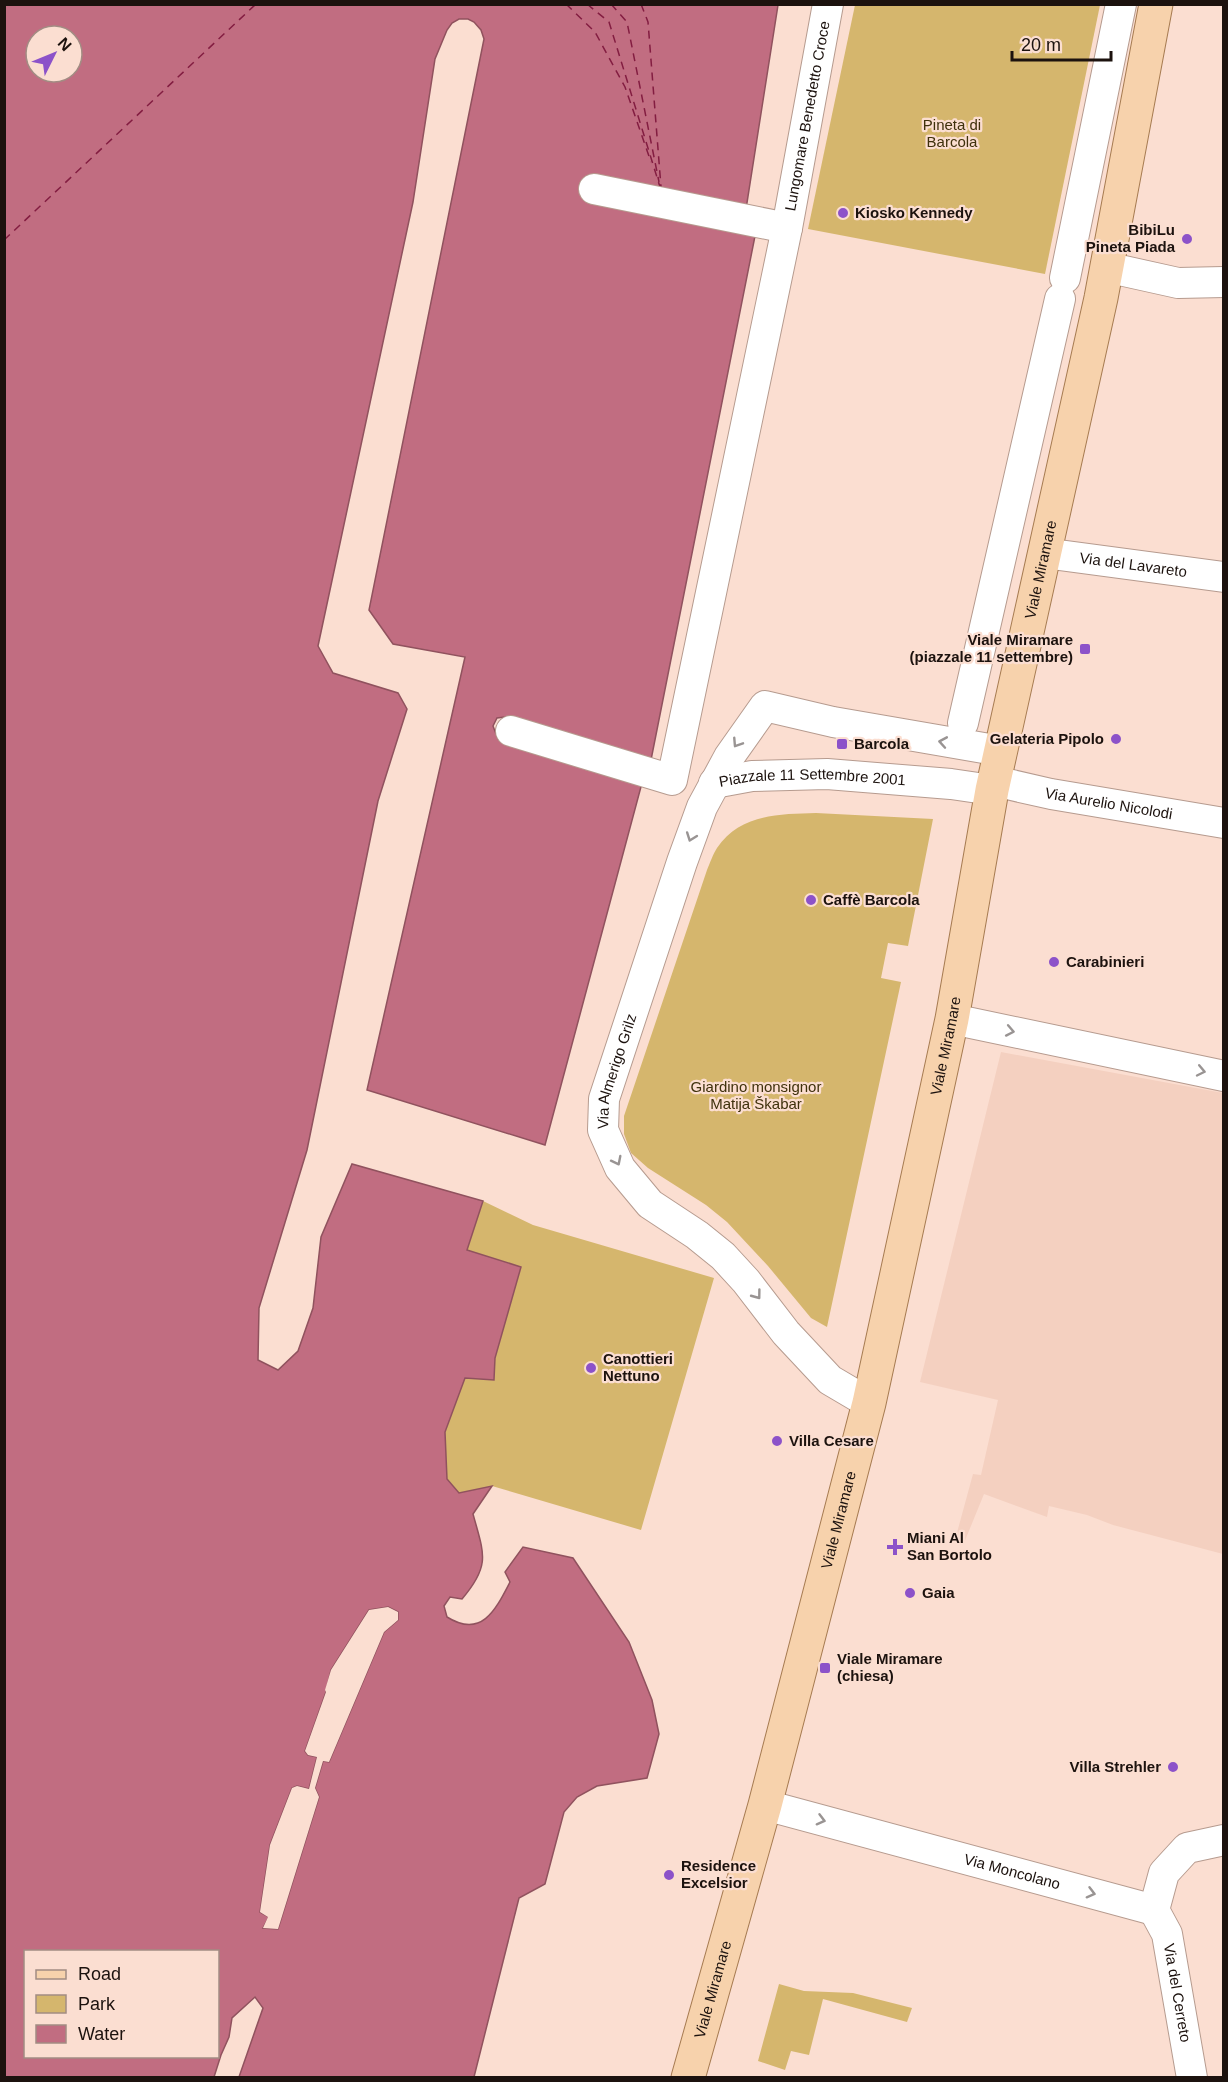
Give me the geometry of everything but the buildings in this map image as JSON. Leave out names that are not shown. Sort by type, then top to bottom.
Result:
[{"type":"main road","name":"Viale Miramare","points":[[688,2078],[765,1805],[869,1403],[952,1019],[996,774],[1106,267],[1156,4]]},
{"type":"street","name":"Lungomare Benedetto Croce","points":[[787,228],[828,4]]},
{"type":"street","points":[[963,723],[1062,289],[1073,235],[1090,108],[1121,4]]},
{"type":"street","points":[[511,731],[672,780],[787,228],[594,189]]},
{"type":"street","points":[[1106,267],[1178,283],[1224,282]]},
{"type":"street","name":"Via del Lavareto","points":[[1044,553],[1224,577]]},
{"type":"street","name":"Piazzale 11 Settembre 2001","points":[[714,783],[745,732],[765,706],[833,722],[996,774]]},
{"type":"street","name":"Piazzale 11 Settembre 2001","points":[[714,783],[752,776],[826,774],[951,784],[996,774]]},
{"type":"street","name":"Via Aurelio Nicolodi","points":[[996,774],[1051,794],[1224,824]]},
{"type":"street","name":"Via Almerigo Grilz","points":[[714,783],[702,807],[682,862],[604,1099],[603,1130],[620,1168],[650,1204],[697,1235],[723,1256],[786,1332],[830,1380],[869,1403]]},
{"type":"street","points":[[952,1019],[1224,1076]]},
{"type":"street","name":"Via Moncolano","points":[[765,1805],[1154,1910]]},
{"type":"street","points":[[1154,1910],[1164,1873],[1187,1848],[1224,1840]]},
{"type":"street","name":"Via del Cerreto","points":[[1154,1910],[1167,1934],[1192,2078]]},
{"type":"shaded area","points":[[1001,1052],[1223,1093],[1223,1554],[1049,1506],[1047,1517],[984,1494],[964,1543],[955,1540],[973,1474],[981,1475],[998,1400],[920,1382]]},
{"type":"green space","name":"Pineta di Barcola","points":[[855,5],[1100,5],[1045,274],[808,229]]},
{"type":"green space","name":"Giardino monsignor Matija Škabar","points":[[816,813],[933,819],[908,946],[888,943],[881,978],[901,982],[827,1327],[811,1318],[768,1266],[727,1222],[706,1205],[648,1168],[631,1153],[624,1134],[624,1116],[707,870],[716,850],[726,837],[749,822],[788,814]]},
{"type":"green space","name":"Canottieri Nettuno","points":[[483,1201],[533,1225],[714,1278],[641,1530],[492,1486],[459,1493],[447,1479],[445,1432],[465,1377],[494,1380],[495,1358],[521,1267],[467,1250]]},
{"type":"green space","points":[[779,1984],[804,1991],[853,1993],[912,2008],[907,2022],[823,1999],[809,2055],[791,2051],[785,2070],[758,2061]]},
{"type":"water","points":[[5,5],[778,5],[746,209],[585,177],[581,196],[756,231],[651,760],[505,717],[497,718],[493,726],[498,739],[642,783],[545,1145],[367,1090],[465,657],[393,644],[369,610],[484,39],[481,30],[468,19],[459,19],[452,23],[435,59],[413,202],[318,646],[333,673],[398,693],[407,709],[378,801],[307,1150],[259,1308],[258,1360],[278,1370],[298,1351],[313,1308],[321,1237],[352,1164],[483,1201],[467,1250],[521,1267],[495,1358],[494,1380],[465,1378],[445,1432],[447,1479],[459,1493],[492,1486],[473,1514],[482,1550],[478,1577],[462,1599],[450,1597],[444,1606],[447,1617],[470,1625],[486,1618],[499,1602],[510,1582],[505,1572],[523,1547],[573,1558],[629,1642],[652,1700],[659,1734],[647,1778],[597,1786],[577,1797],[564,1812],[545,1884],[519,1898],[474,2077],[239,2077],[263,2008],[255,1997],[232,2018],[229,2037],[214,2077],[5,2078]],"holes":[[[388,1607],[398,1612],[398,1620],[384,1632],[329,1762],[323,1761],[315,1788],[319,1797],[278,1929],[263,1928],[269,1917],[260,1912],[270,1845],[292,1788],[297,1786],[309,1789],[317,1757],[308,1755],[305,1751],[326,1692],[331,1670],[369,1610]]]},
{"type":"pier","points":[[388,1607],[398,1612],[398,1620],[384,1632],[329,1762],[323,1761],[315,1788],[319,1797],[278,1929],[263,1928],[268,1917],[260,1912],[270,1845],[292,1788],[297,1786],[309,1789],[317,1757],[308,1755],[305,1751],[326,1692],[331,1670],[369,1610]],"holes":[[[388,1610],[395,1614],[395,1618],[381,1631],[327,1759],[321,1759],[318,1767],[320,1755],[308,1750],[329,1693],[328,1689],[334,1671],[371,1613]],[[312,1789],[316,1797],[275,1926],[268,1925],[271,1916],[263,1911],[273,1845],[294,1790],[309,1792]]]},
{"type":"ferry route","points":[[4,240],[256,4]]},
{"type":"ferry route","points":[[566,4],[595,32],[625,87],[651,162]]},
{"type":"ferry route","points":[[587,4],[609,22],[660,187]]},
{"type":"ferry route","points":[[611,4],[627,22],[659,182]]},
{"type":"ferry route","points":[[641,4],[648,22],[661,187]]},
{"type":"place","name":"Kiosko Kennedy","points":[[843,213]]},
{"type":"place","name":"BibiLu Pineta Piada","points":[[1187,239]]},
{"type":"place","name":"Viale Miramare (piazzale 11 settembre)","points":[[1085,649]]},
{"type":"place","name":"Gelateria Pipolo","points":[[1116,739]]},
{"type":"place","name":"Barcola","points":[[842,744]]},
{"type":"place","name":"Caffè Barcola","points":[[811,900]]},
{"type":"place","name":"Carabinieri","points":[[1054,962]]},
{"type":"place","name":"Canottieri Nettuno","points":[[591,1368]]},
{"type":"place","name":"Villa Cesare","points":[[777,1441]]},
{"type":"place","name":"Miani Al San Bortolo","points":[[895,1547]]},
{"type":"place","name":"Gaia","points":[[910,1593]]},
{"type":"place","name":"Viale Miramare (chiesa)","points":[[825,1668]]},
{"type":"place","name":"Villa Strehler","points":[[1173,1767]]},
{"type":"place","name":"Residence Excelsior","points":[[669,1875]]}]
